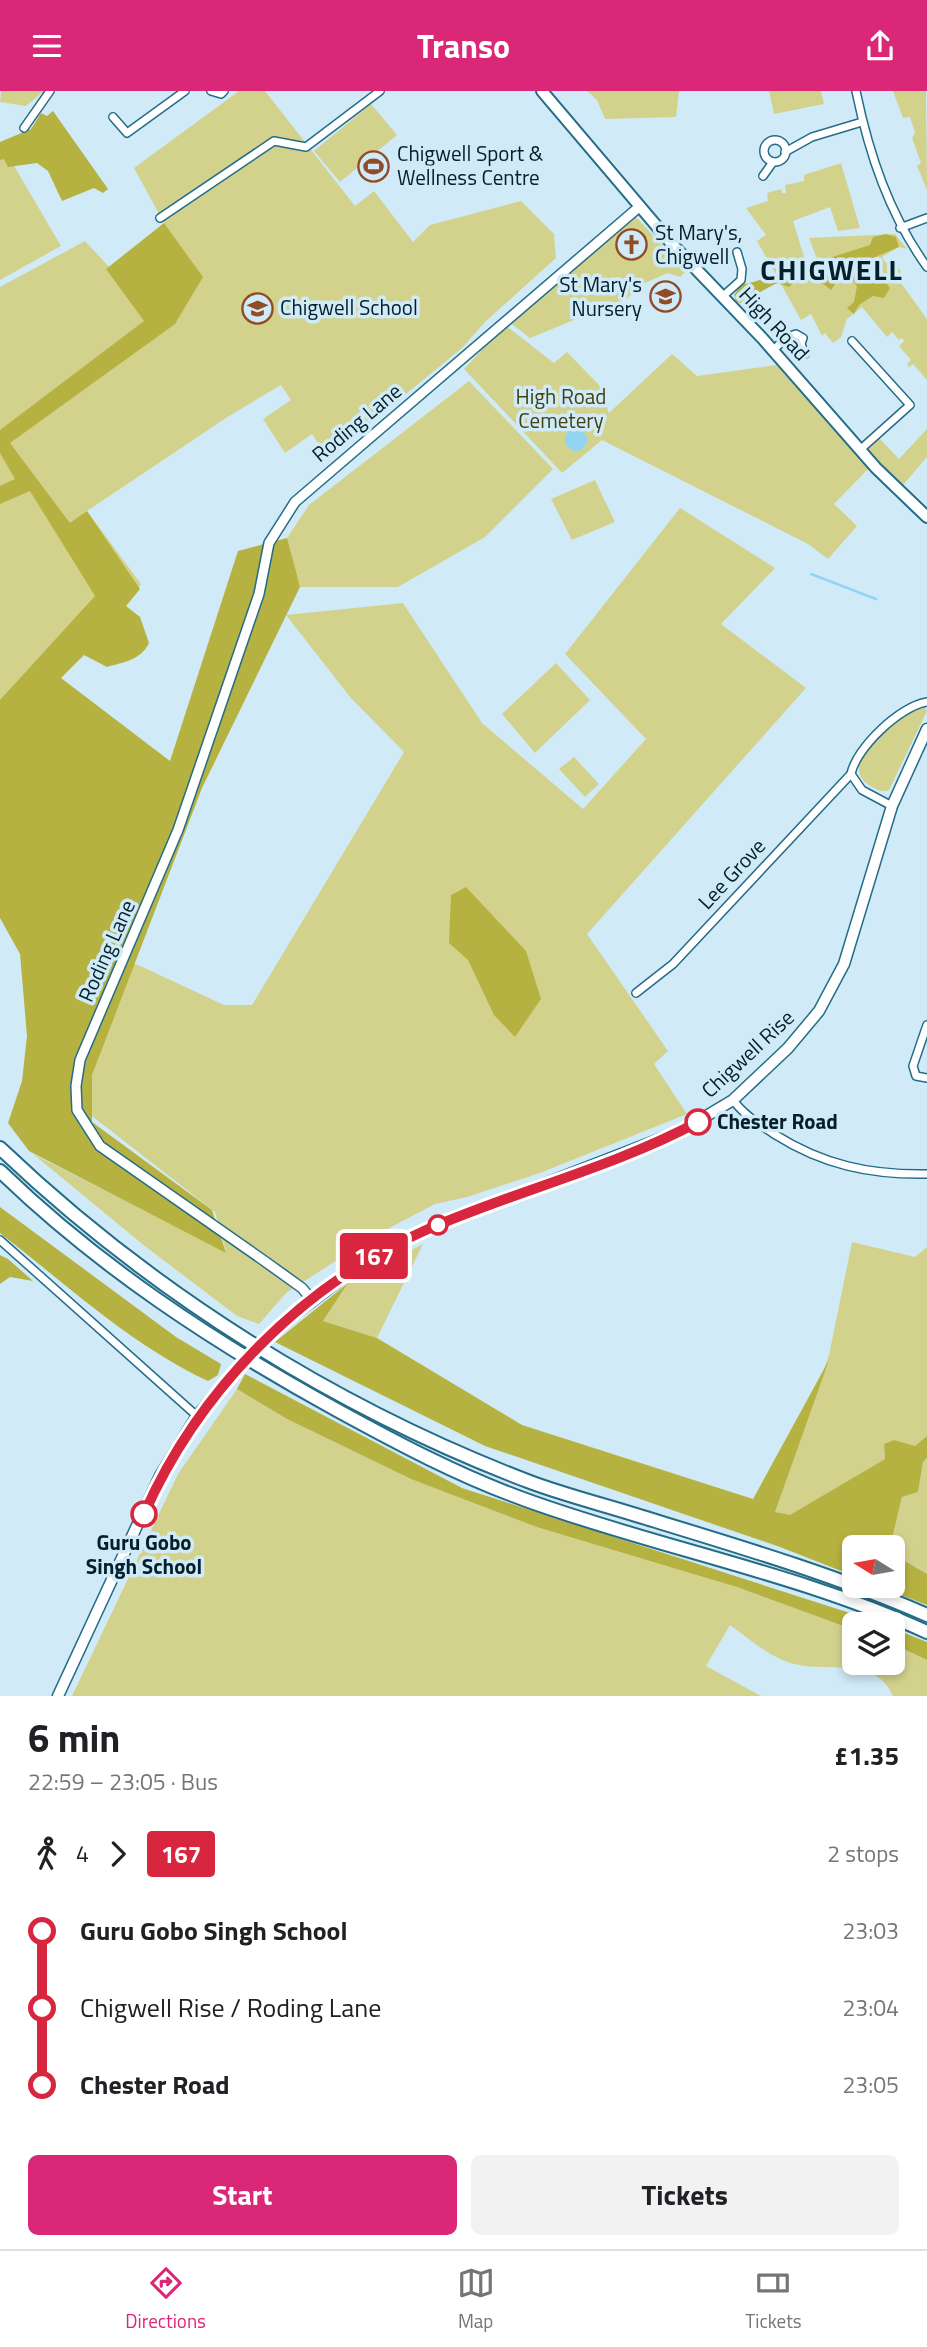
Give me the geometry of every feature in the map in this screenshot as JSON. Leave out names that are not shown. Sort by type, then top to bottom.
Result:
[{"type":"highway","points":[[0,1148],[73,1213],[152,1275],[218,1320],[366,1409],[461,1454],[533,1483],[817,1572],[927,1615]]},
{"type":"highway","points":[[0,1171],[124,1276],[207,1334],[274,1375],[456,1472],[526,1500],[813,1588],[927,1632]]},
{"type":"main road","name":"High Road","points":[[542,91],[639,207],[862,448],[876,468],[927,517]]},
{"type":"main road","name":"Chigwell Rise","points":[[312,1300],[366,1260],[426,1230],[682,1130],[733,1100],[788,1048],[818,1011],[844,964],[892,806],[927,729]]},
{"type":"main road","points":[[58,1696],[160,1476],[197,1416],[261,1345],[312,1300]]},
{"type":"street","points":[[24,128],[50,91]]},
{"type":"street","points":[[113,117],[127,134],[185,91]]},
{"type":"street","points":[[211,91],[221,94],[224,91]]},
{"type":"street","points":[[160,218],[274,141],[306,147],[380,91]]},
{"type":"street","points":[[856,91],[862,122],[900,228],[927,267]]},
{"type":"street","points":[[763,176],[785,152],[812,137],[862,122]]},
{"type":"street","points":[[773,162],[764,155],[764,148],[769,142],[779,141],[785,152]]},
{"type":"street","name":"Roding Lane","points":[[312,1300],[302,1288],[100,1146],[77,1110],[80,1060],[178,830],[259,594],[269,543],[295,502],[639,207]]},
{"type":"street","points":[[900,228],[927,218]]},
{"type":"street","points":[[722,297],[741,280],[742,269],[737,252]]},
{"type":"street","points":[[773,351],[785,338],[796,334],[803,338],[801,344],[805,354]]},
{"type":"street","points":[[852,341],[910,405],[862,448]]},
{"type":"street","name":"Lee Grove","points":[[636,993],[673,964],[851,774],[854,759],[880,731],[908,708],[927,702]]},
{"type":"street","points":[[851,774],[862,790],[892,806]]},
{"type":"street","points":[[927,1025],[913,1066],[916,1076],[927,1078]]},
{"type":"street","points":[[733,1100],[741,1111],[800,1151],[847,1169],[886,1175],[927,1174]]},
{"type":"street","points":[[0,1240],[197,1416]]},
{"type":"green space","points":[[1,91],[44,91],[26,106],[0,102]]},
{"type":"green space","name":"Chigwell School","points":[[239,91],[265,91],[355,206],[374,191],[413,242],[430,225],[521,201],[554,234],[556,258],[486,321],[462,348],[328,458],[312,434],[285,453],[263,419],[291,400],[281,385],[229,416],[87,511],[141,584],[126,606],[0,703],[0,287],[85,241],[110,268],[164,223],[134,168]]},
{"type":"green space","points":[[587,91],[679,91],[676,117],[605,119],[597,100]]},
{"type":"green space","points":[[769,91],[821,91],[824,104],[774,114]]},
{"type":"green space","points":[[893,91],[926,91],[927,190],[917,166],[921,163],[912,138],[915,133],[910,117],[903,118]]},
{"type":"green space","points":[[371,104],[397,135],[340,182],[314,151]]},
{"type":"green space","points":[[6,152],[61,246],[0,280],[0,155]]},
{"type":"green space","points":[[841,163],[860,228],[838,231],[830,207],[793,221],[806,263],[817,259],[809,238],[895,234],[907,249],[899,247],[882,257],[886,263],[892,260],[892,270],[898,267],[901,272],[896,276],[927,319],[927,380],[913,364],[909,367],[907,364],[911,360],[899,346],[904,341],[902,338],[899,340],[892,332],[887,337],[862,307],[847,319],[841,337],[833,343],[825,333],[822,336],[811,314],[801,320],[757,241],[766,235],[746,208],[768,201],[767,193],[781,189],[782,193],[786,193],[785,185],[804,181],[804,175]]},
{"type":"green space","points":[[635,216],[686,271],[680,277],[668,273],[645,283],[626,299],[530,338],[508,321]]},
{"type":"green space","name":"High Road Cemetery","points":[[505,325],[554,363],[567,352],[599,385],[609,413],[672,354],[697,376],[776,365],[869,468],[834,504],[857,526],[828,559],[808,544],[602,440],[562,473],[464,369]]},
{"type":"green space","points":[[469,381],[553,469],[485,537],[398,587],[300,587],[285,541],[309,505]]},
{"type":"green space","points":[[927,429],[927,457],[903,485],[863,447],[876,435],[899,459]]},
{"type":"green space","points":[[595,480],[615,522],[572,540],[551,499]]},
{"type":"green space","points":[[680,508],[775,568],[721,624],[806,688],[587,934],[668,1051],[654,1064],[687,1114],[540,1173],[467,1197],[435,1204],[376,1235],[286,1293],[259,1324],[237,1316],[146,1247],[33,1154],[226,1252],[215,1212],[92,1116],[92,1074],[134,963],[224,1005],[252,1005],[404,752],[350,697],[286,615],[403,603],[482,723],[583,809],[646,739],[565,654]]},
{"type":"green space","points":[[556,663],[590,700],[535,753],[502,714]]},
{"type":"green space","points":[[923,705],[927,711],[889,790],[881,791],[869,785],[860,776],[859,764],[865,752],[887,728]]},
{"type":"green space","points":[[574,757],[599,784],[585,797],[559,769]]},
{"type":"green space","points":[[852,1242],[915,1257],[927,1247],[927,1436],[915,1447],[894,1440],[884,1444],[885,1459],[790,1516],[775,1512],[829,1355]]},
{"type":"green space","points":[[423,1244],[377,1338],[323,1321],[348,1283]]},
{"type":"green space","points":[[237,1389],[287,1419],[411,1479],[737,1587],[842,1626],[842,1668],[815,1667],[785,1661],[764,1650],[730,1625],[706,1666],[761,1696],[72,1696],[178,1474]]},
{"type":"green space","points":[[927,1458],[927,1574],[905,1561],[905,1535],[893,1535],[902,1497],[918,1492],[923,1462]]},
{"type":"green space","points":[[905,1650],[927,1660],[927,1696],[893,1696],[885,1683],[875,1675],[905,1675]]},
{"type":"shaded area","points":[[53,111],[108,189],[103,193],[94,188],[62,201],[48,171],[37,163],[8,167],[4,159],[0,160],[0,142],[31,129],[41,113],[47,116]]},
{"type":"shaded area","points":[[164,223],[203,277],[175,324],[10,443],[70,523],[87,511],[140,589],[126,606],[140,617],[149,643],[146,649],[131,660],[107,667],[84,655],[61,678],[170,761],[238,551],[287,538],[300,587],[202,788],[92,1075],[92,1122],[212,1210],[226,1253],[29,1151],[8,1123],[22,1081],[27,1036],[20,954],[0,918],[0,700],[95,596],[30,491],[0,504],[0,486],[15,479],[0,453],[0,430],[144,321],[106,269]]},
{"type":"shaded area","points":[[886,234],[896,237],[899,247],[861,263],[868,281],[882,278],[890,288],[884,298],[873,296],[859,305],[854,314],[847,308],[854,302],[857,286],[844,271],[831,290],[815,279],[806,277],[800,278],[789,287],[777,283],[740,303],[736,301],[734,295],[742,284],[780,274],[784,263],[803,261],[807,265],[870,245],[873,237]]},
{"type":"shaded area","points":[[466,887],[526,951],[541,999],[515,1037],[494,1015],[468,960],[449,943],[451,895]]},
{"type":"shaded area","points":[[0,1207],[176,1337],[221,1364],[218,1375],[208,1381],[152,1350],[100,1313],[0,1233]]},
{"type":"shaded area","points":[[0,1255],[33,1281],[10,1277],[0,1284]]},
{"type":"shaded area","points":[[348,1283],[323,1321],[377,1338],[522,1425],[753,1499],[829,1360],[775,1512],[790,1515],[885,1459],[884,1444],[894,1440],[915,1446],[927,1436],[927,1458],[923,1462],[918,1492],[902,1497],[893,1535],[842,1535],[842,1571],[780,1547],[485,1446],[275,1342]]},
{"type":"shaded area","points":[[245,1374],[462,1488],[847,1612],[842,1612],[842,1626],[737,1587],[537,1527],[411,1479],[287,1419],[237,1389]]},
{"type":"shaded area","points":[[905,1561],[927,1574],[927,1605],[905,1596]]},
{"type":"shaded area","points":[[905,1633],[927,1642],[927,1660],[905,1650]]},
{"type":"water","points":[[576,429],[584,432],[587,440],[584,448],[576,451],[568,448],[565,440],[568,432]]},
{"type":"waterway","points":[[811,574],[876,599]]},
{"type":"bus line","name":"167","points":[[144,1514],[160,1476],[197,1416],[239,1367],[312,1300],[366,1260],[426,1230],[604,1162],[698,1122]]},
{"type":"place","name":"Chigwell Sport & Wellness Centre","points":[[374,166]]},
{"type":"place","name":"St Mary's, Chigwell","points":[[632,245]]},
{"type":"place","name":"St Mary's Nursery","points":[[665,297]]},
{"type":"place","name":"Chigwell School","points":[[257,308]]},
{"type":"place","name":"Chester Road","points":[[698,1122]]},
{"type":"place","name":"Guru Gobo Singh School","points":[[144,1514]]},
{"type":"district","name":"CHIGWELL","points":[[832,270]]}]
